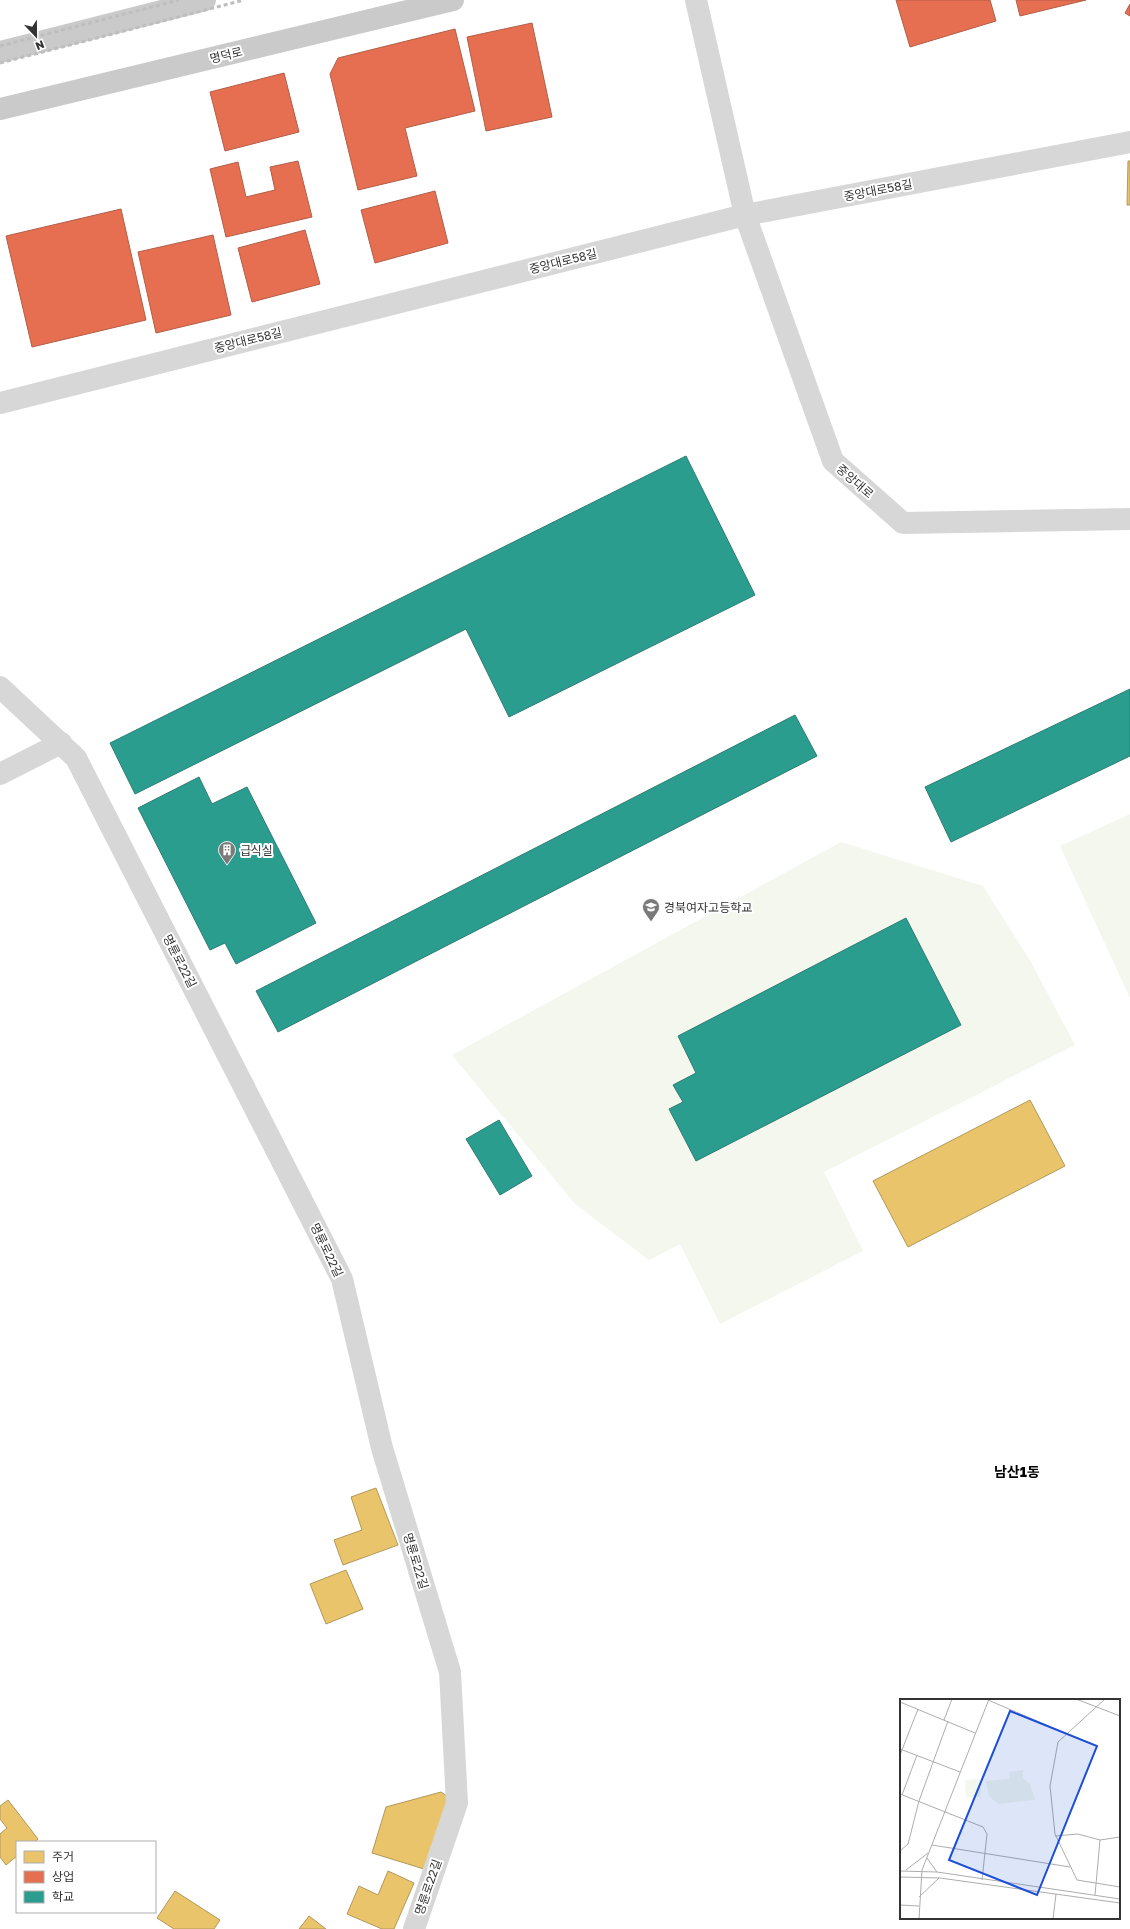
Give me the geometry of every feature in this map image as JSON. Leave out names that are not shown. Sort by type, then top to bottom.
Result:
[{"type":"main road","points":[[0,52],[205,0]]},
{"type":"main road","name":"명덕로","points":[[0,109],[453,0]]},
{"type":"street","name":"중앙대로","points":[[696,0],[745,215],[833,461],[903,523],[1130,520]]},
{"type":"street","name":"중앙대로58길","points":[[0,403],[745,215],[1130,142]]},
{"type":"street","name":"명륜로22길","points":[[0,687],[76,758],[342,1278],[382,1448],[450,1672],[457,1803],[414,1929]]},
{"type":"street","points":[[0,774],[61,743]]},
{"type":"shaded area","points":[[1130,814],[1130,998],[1060,846]]},
{"type":"shaded area","points":[[841,842],[983,886],[1031,962],[1075,1045],[824,1172],[863,1251],[720,1324],[680,1244],[649,1260],[575,1204],[452,1055]]},
{"type":"building: 주거","points":[[1128,161],[1130,161],[1130,205],[1127,205]]},
{"type":"building: 주거","points":[[1030,1100],[1065,1166],[908,1247],[873,1181]]},
{"type":"building: 주거","points":[[376,1488],[398,1545],[343,1565],[334,1540],[362,1530],[351,1497]]},
{"type":"building: 주거","points":[[346,1570],[363,1609],[326,1624],[310,1584]]},
{"type":"building: 주거","points":[[441,1792],[450,1798],[424,1869],[372,1853],[386,1807]]},
{"type":"building: 주거","points":[[8,1800],[38,1839],[36,1841],[16,1841],[16,1857],[6,1865],[0,1857],[0,1834],[7,1828],[0,1819],[0,1806]]},
{"type":"building: 주거","points":[[388,1871],[414,1883],[394,1929],[382,1929],[347,1914],[359,1886],[378,1895]]},
{"type":"building: 주거","points":[[175,1891],[220,1920],[214,1929],[174,1929],[157,1918]]},
{"type":"building: 주거","points":[[309,1916],[326,1929],[299,1929]]},
{"type":"building: 상업","points":[[896,0],[990,0],[996,21],[910,47]]},
{"type":"building: 상업","points":[[1016,0],[1086,0],[1020,16]]},
{"type":"building: 상업","points":[[1130,4],[1130,16],[1125,13]]},
{"type":"building: 상업","points":[[532,23],[552,117],[486,131],[467,37]]},
{"type":"building: 상업","points":[[455,29],[475,111],[405,128],[417,176],[358,190],[330,74],[338,58]]},
{"type":"building: 상업","points":[[284,73],[299,132],[225,151],[210,92]]},
{"type":"building: 상업","points":[[298,161],[312,217],[226,237],[210,169],[238,162],[246,197],[275,190],[270,167]]},
{"type":"building: 상업","points":[[435,191],[448,243],[375,263],[361,210]]},
{"type":"building: 상업","points":[[121,209],[146,320],[32,347],[6,236]]},
{"type":"building: 상업","points":[[305,230],[320,284],[252,302],[238,248]]},
{"type":"building: 상업","points":[[213,235],[231,315],[156,333],[138,252]]},
{"type":"building: 학교","points":[[686,456],[755,595],[509,717],[466,629],[135,794],[110,743]]},
{"type":"building: 학교","points":[[1130,689],[1130,756],[951,842],[925,787]]},
{"type":"building: 학교","points":[[795,715],[817,756],[278,1032],[256,991]]},
{"type":"building: 학교","name":"급식실","points":[[199,777],[212,804],[247,787],[316,923],[236,964],[225,943],[210,950],[138,808]]},
{"type":"building: 학교","points":[[906,918],[961,1025],[696,1161],[669,1109],[683,1102],[673,1085],[696,1073],[678,1036]]},
{"type":"building: 학교","points":[[499,1120],[532,1176],[500,1195],[466,1139]]},
{"type":"railway","points":[[0,46],[179,0]]},
{"type":"railway","points":[[0,63],[244,0]]},
{"type":"place","name":"급식실","points":[[227,865]]},
{"type":"place","name":"경북여자고등학교","points":[[651,922]]},
{"type":"district","name":"남산1동","points":[[1017,1471]]}]
